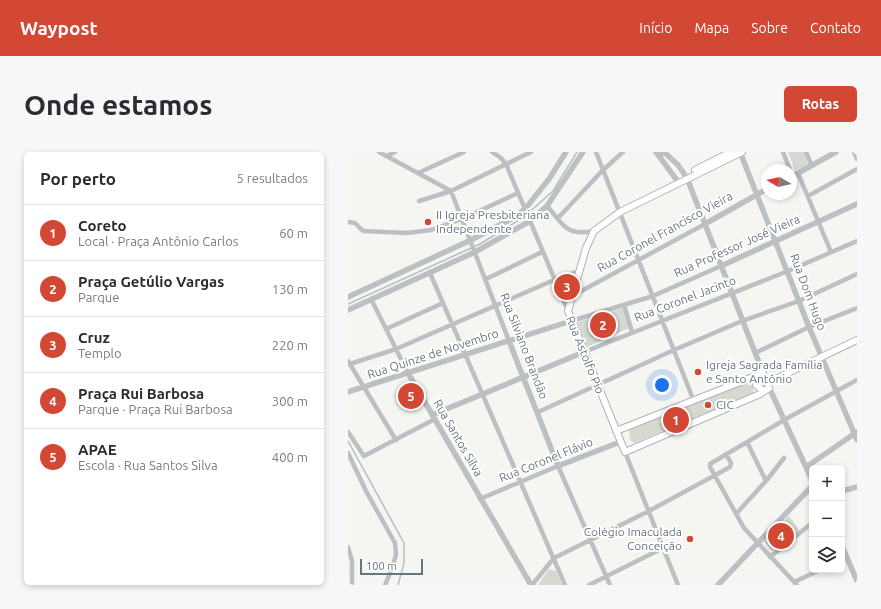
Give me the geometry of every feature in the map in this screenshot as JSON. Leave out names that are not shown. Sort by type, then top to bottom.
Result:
[{"type":"main road","points":[[704,168],[730,152]]},
{"type":"main road","points":[[568,311],[574,295],[586,248],[594,231],[620,212],[630,207],[636,201],[654,194],[704,168],[741,152]]},
{"type":"main road","name":"Rua Astolfo Pio","points":[[568,311],[625,452]]},
{"type":"main road","points":[[625,452],[767,387],[822,356],[857,340]]},
{"type":"main road","points":[[616,431],[693,399],[763,373]]},
{"type":"main road","points":[[755,377],[756,385],[767,387]]},
{"type":"street","points":[[379,152],[451,191]]},
{"type":"street","points":[[387,156],[395,152]]},
{"type":"street","points":[[418,173],[464,152]]},
{"type":"street","name":"Rua Astolfo Pio","points":[[492,152],[501,158],[506,164],[568,311]]},
{"type":"street","points":[[419,201],[451,191],[531,152]]},
{"type":"street","points":[[348,298],[471,241],[526,211],[550,179],[566,152]]},
{"type":"street","points":[[348,310],[475,251],[529,220],[547,206],[583,152]]},
{"type":"street","points":[[596,152],[602,171],[620,212],[693,399]]},
{"type":"street","points":[[558,218],[602,171],[623,152]]},
{"type":"street","name":"Rua Dom Hugo","points":[[741,152],[809,327],[856,433],[857,440]]},
{"type":"street","points":[[783,152],[788,164]]},
{"type":"street","points":[[806,152],[812,166]]},
{"type":"street","points":[[797,172],[812,166],[836,152]]},
{"type":"street","points":[[854,152],[857,159]]},
{"type":"street","points":[[660,153],[678,165],[686,177],[763,373],[767,387],[809,474]]},
{"type":"street","points":[[660,153],[678,181]]},
{"type":"street","points":[[671,171],[678,165]]},
{"type":"street","points":[[808,196],[857,169]]},
{"type":"street","points":[[797,181],[808,196],[831,252]]},
{"type":"street","name":"Rua Silviano Brandão","points":[[451,191],[558,466],[610,585]]},
{"type":"street","name":"Rua Coronel Francisco Vieira","points":[[574,295],[761,192]]},
{"type":"street","points":[[348,222],[355,223],[362,230],[420,232],[462,219],[518,193]]},
{"type":"street","name":"Rua Professor José Vieira","points":[[571,321],[653,296],[857,204]]},
{"type":"street","points":[[547,206],[569,231],[574,233],[594,231]]},
{"type":"street","name":"Rua Coronel Jacinto","points":[[348,432],[364,456],[396,440],[434,417],[482,394],[632,332],[788,271],[857,241]]},
{"type":"street","points":[[486,279],[542,252]]},
{"type":"street","points":[[396,440],[349,362],[396,349],[554,280],[579,271]]},
{"type":"street","points":[[430,273],[565,585]]},
{"type":"street","points":[[538,412],[674,350],[742,321],[799,301],[857,274]]},
{"type":"street","name":"Rua Santos Silva","points":[[371,299],[408,373],[480,499],[532,585]]},
{"type":"street","points":[[386,329],[443,303]]},
{"type":"street","points":[[624,305],[632,332]]},
{"type":"street","points":[[755,354],[809,327],[857,308]]},
{"type":"street","name":"Rua Quinze de Novembro","points":[[348,392],[571,321]]},
{"type":"street","points":[[814,573],[795,583],[770,557],[744,528],[715,476],[710,464],[784,420],[857,380]]},
{"type":"street","points":[[806,467],[856,433]]},
{"type":"street","name":"Rua Coronel Flávio","points":[[480,499],[620,442]]},
{"type":"street","points":[[747,442],[766,481]]},
{"type":"street","points":[[625,452],[678,585]]},
{"type":"street","points":[[348,453],[366,491],[395,543],[396,554],[394,566],[385,585]]},
{"type":"street","points":[[532,585],[554,558],[649,511],[715,476],[731,465],[726,454]]},
{"type":"street","points":[[736,514],[766,481],[784,458]]},
{"type":"street","points":[[845,490],[857,487]]},
{"type":"street","points":[[718,585],[809,489]]},
{"type":"street","points":[[770,557],[809,525]]},
{"type":"street","points":[[348,547],[352,561],[352,585]]},
{"type":"street","points":[[589,585],[663,548]]},
{"type":"street","points":[[845,553],[857,581]]},
{"type":"shaded area","points":[[788,152],[804,152],[808,164],[805,167],[797,169],[797,164],[793,164]]},
{"type":"shaded area","points":[[623,308],[629,328],[587,347],[577,322]]},
{"type":"shaded area","points":[[747,382],[752,383],[754,386],[753,393],[634,443],[630,440],[629,428]]},
{"type":"shaded area","points":[[789,516],[800,531],[772,551],[764,541]]},
{"type":"shaded area","points":[[549,569],[556,571],[562,585],[538,585]]},
{"type":"waterway","points":[[348,304],[480,244],[524,217],[553,191],[577,152]]},
{"type":"waterway","points":[[348,441],[404,543],[404,563],[398,585]]},
{"type":"place","name":"II Igreja Presbiteriana Independente","points":[[428,222]]},
{"type":"place","name":"Cruz","points":[[567,287]]},
{"type":"place","name":"Praça Getúlio Vargas","points":[[603,325]]},
{"type":"place","name":"Igreja Sagrada Família e Santo Antônio","points":[[698,372]]},
{"type":"place","name":"APAE","points":[[411,396]]},
{"type":"place","name":"CIC","points":[[708,405]]},
{"type":"place","name":"Coreto","points":[[676,420]]},
{"type":"place","name":"Praça Rui Barbosa","points":[[781,536]]},
{"type":"place","name":"Colégio Imaculada Conceição","points":[[690,539]]}]
